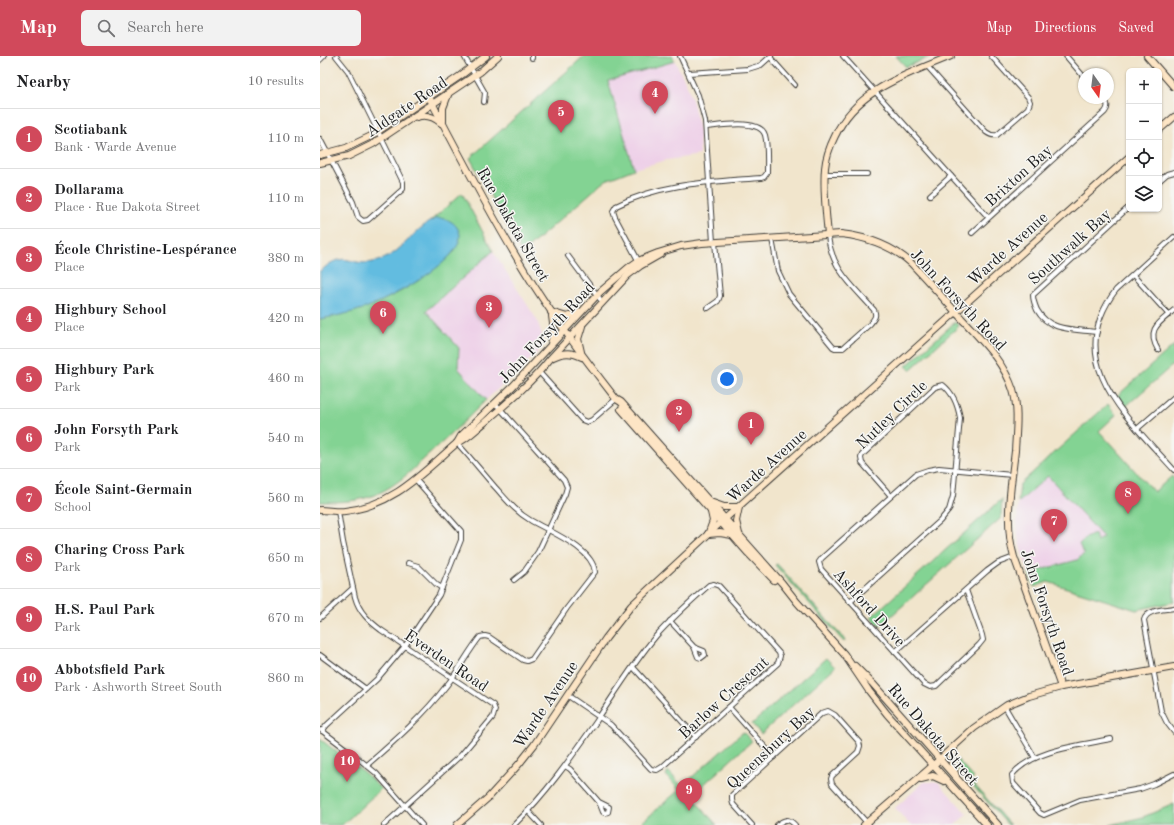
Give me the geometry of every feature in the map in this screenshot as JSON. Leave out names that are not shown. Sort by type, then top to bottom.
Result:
[{"type":"street","points":[[320,60],[324,56]]},
{"type":"street","points":[[320,139],[353,202],[358,217],[363,221],[368,220],[401,191],[404,186],[348,71],[336,56]]},
{"type":"street","points":[[464,56],[485,93],[484,102]]},
{"type":"street","name":"Aldgate Road","points":[[320,163],[355,144],[380,135],[414,118],[450,92],[473,71],[486,56]]},
{"type":"street","name":"Aldgate Road","points":[[380,135],[429,97],[498,56]]},
{"type":"street","points":[[680,56],[689,73],[701,103],[706,127],[709,182],[720,296],[718,301],[708,308]]},
{"type":"street","points":[[689,73],[748,69],[761,65],[771,56],[795,85]]},
{"type":"street","name":"Brixton Bay","points":[[843,56],[988,217],[1106,112],[1108,104]]},
{"type":"street","points":[[772,239],[778,270],[789,294],[833,347],[838,349],[843,348],[874,320],[876,313],[835,264],[830,248],[825,194],[825,166],[831,144],[841,125],[861,101],[875,91],[950,56]]},
{"type":"street","points":[[927,66],[986,132],[991,135],[998,135],[1028,108],[1030,102],[1028,97],[991,56]]},
{"type":"street","points":[[1066,56],[1078,69]]},
{"type":"street","points":[[1147,56],[1174,87]]},
{"type":"street","points":[[444,126],[443,108],[446,98],[450,92]]},
{"type":"street","name":"Rue Dakota Street","points":[[429,97],[504,237],[551,312],[584,359],[616,399],[709,502],[761,567],[793,597],[850,661],[873,684],[998,825]]},
{"type":"street","points":[[414,118],[425,115],[430,116],[438,120],[444,126]]},
{"type":"street","points":[[1162,127],[1174,117]]},
{"type":"street","points":[[640,263],[615,217],[613,211],[616,206],[655,190],[689,184],[764,178],[767,173],[766,140],[763,131],[752,125],[706,127]]},
{"type":"street","name":"Aldgate Road","points":[[320,156],[329,158]]},
{"type":"street","name":"Warde Avenue","points":[[457,825],[514,770],[534,745],[606,638],[632,606],[666,572],[1126,160]]},
{"type":"street","points":[[1162,178],[1167,174],[1174,172]]},
{"type":"street","points":[[825,174],[867,174]]},
{"type":"street","points":[[930,195],[951,176]]},
{"type":"street","name":"Southwalk Bay","points":[[1097,332],[1060,328],[1050,324],[1038,312],[1034,303],[1033,295],[1126,211]]},
{"type":"street","points":[[972,233],[988,217]]},
{"type":"street","name":"John Forsyth Road","points":[[457,443],[461,436],[514,386],[616,277],[640,263],[659,256],[663,252],[681,246],[714,242],[828,235],[854,236],[868,239],[894,250],[910,263],[995,356],[1013,390],[1017,417],[1009,522],[1010,539],[1014,557],[1061,687]]},
{"type":"street","points":[[1173,468],[1117,406],[1105,386],[1097,362],[1096,347],[1097,332],[1102,313],[1108,301],[1116,290],[1174,237]]},
{"type":"street","points":[[568,256],[598,297]]},
{"type":"street","name":"John Forsyth Road","points":[[320,510],[338,511],[356,509],[375,504],[399,492],[416,480],[457,443],[464,439],[500,409],[539,372],[640,263]]},
{"type":"street","points":[[1133,275],[1169,315]]},
{"type":"street","points":[[548,348],[554,331],[551,312],[567,317],[584,310]]},
{"type":"street","points":[[1158,350],[1152,339],[1153,333],[1156,326],[1174,310]]},
{"type":"street","points":[[583,323],[578,339],[584,359]]},
{"type":"street","points":[[550,359],[565,352],[575,354],[584,359]]},
{"type":"street","name":"John Forsyth Road","points":[[539,372],[582,420],[587,422],[592,420],[616,399]]},
{"type":"street","name":"Nutley Circle","points":[[891,496],[862,463],[862,455],[935,387],[941,385],[946,387],[951,394],[958,408],[960,418],[956,470]]},
{"type":"street","points":[[1137,429],[1174,396]]},
{"type":"street","points":[[616,399],[618,405],[627,416],[710,509],[723,521]]},
{"type":"street","points":[[495,403],[566,483],[566,492],[538,552],[524,572],[514,580]]},
{"type":"street","points":[[367,765],[419,718],[452,678],[482,636],[489,637],[523,660],[527,661],[532,659],[567,608],[594,574],[594,567],[581,551],[566,539],[528,519],[512,505],[457,443]]},
{"type":"street","name":"Ashford Drive","points":[[966,590],[983,640],[980,645],[936,686],[930,687],[924,684],[850,602],[821,569],[819,562],[916,474],[935,468],[1012,475]]},
{"type":"street","points":[[850,602],[946,515],[952,500],[956,470]]},
{"type":"street","points":[[416,480],[461,531],[461,540],[435,602],[405,646],[387,669],[321,730],[376,773],[422,825]]},
{"type":"street","points":[[708,534],[720,532],[736,536],[736,521],[739,506],[724,507],[709,502]]},
{"type":"street","points":[[708,534],[713,521],[710,509]]},
{"type":"street","name":"Everden Road","points":[[338,511],[353,588],[357,603],[365,616],[374,625],[493,705],[495,710],[494,715],[461,755],[405,806]]},
{"type":"street","points":[[895,652],[993,566],[1014,557]]},
{"type":"street","points":[[408,563],[418,566],[442,588]]},
{"type":"street","name":"Barlow Crescent","points":[[514,825],[528,811],[565,766],[599,717],[633,667],[651,643],[670,621],[709,585],[716,584],[779,653],[780,659],[778,663],[661,769],[654,770],[649,768],[613,727],[599,717],[567,695]]},
{"type":"street","points":[[320,618],[353,588]]},
{"type":"street","points":[[1174,608],[1150,613],[1145,617],[1161,711],[1167,723],[1174,732]]},
{"type":"street","points":[[670,621],[694,647]]},
{"type":"street","points":[[320,655],[366,690]]},
{"type":"street","name":"Rue Dakota Street","points":[[850,661],[882,708],[987,825]]},
{"type":"street","points":[[633,667],[696,737]]},
{"type":"street","points":[[867,824],[958,742],[983,721],[1004,707],[1029,696],[1061,687],[1174,667]]},
{"type":"street","points":[[729,707],[774,757]]},
{"type":"street","points":[[1004,707],[1035,758]]},
{"type":"street","name":"Queensbury Bay","points":[[752,825],[733,804],[732,795],[822,714],[828,711],[833,713],[859,742],[860,748],[856,754],[832,776],[832,784],[867,824]]},
{"type":"street","points":[[1111,739],[1060,749],[1035,758],[1015,771],[1011,777],[1014,784],[1040,813],[1044,815],[1080,800],[1140,789],[1174,774]]},
{"type":"street","points":[[958,742],[952,753],[951,760],[958,781]]},
{"type":"street","points":[[565,766],[570,769],[599,802]]},
{"type":"street","points":[[909,786],[923,778],[930,776],[937,777],[949,783]]},
{"type":"street","points":[[384,825],[405,806]]},
{"type":"street","points":[[528,811],[541,825]]},
{"type":"street","points":[[777,825],[782,820],[787,819],[795,825]]},
{"type":"shaded area","points":[[675,61],[688,87],[694,107],[699,130],[700,155],[667,160],[634,169],[608,81]]},
{"type":"shaded area","points":[[493,251],[537,320],[542,335],[541,344],[537,353],[486,400],[458,368],[426,311]]},
{"type":"shaded area","points":[[1048,476],[1103,537],[1077,560],[1029,573],[1018,537],[1018,503]]},
{"type":"shaded area","points":[[924,782],[938,782],[967,814],[955,825],[910,825],[895,808]]},
{"type":"green space","points":[[584,56],[672,56],[675,61],[608,81],[634,169],[606,180],[522,253],[470,158]]},
{"type":"green space","points":[[896,56],[932,56],[906,67]]},
{"type":"green space","points":[[462,193],[493,251],[426,311],[459,348],[458,368],[486,400],[418,465],[392,486],[363,499],[320,502],[320,319],[340,315],[393,296],[424,277],[455,251],[436,219],[428,223]]},
{"type":"green space","points":[[955,322],[959,326],[910,370],[906,366]]},
{"type":"green space","points":[[1174,345],[1174,364],[1125,407],[1117,396]]},
{"type":"green space","points":[[1108,404],[1116,415],[1099,431],[1154,492],[1172,476],[1174,479],[1174,602],[1136,610],[1048,582],[1034,587],[1029,573],[1077,560],[1085,553],[1082,551],[1079,544],[1087,537],[1095,534],[1097,541],[1103,537],[1048,476],[1018,503],[1020,484]]},
{"type":"green space","points":[[1002,499],[1001,518],[880,626],[871,617]]},
{"type":"green space","points":[[777,564],[845,640],[844,642],[775,565]]},
{"type":"green space","points":[[826,658],[835,667],[761,734],[752,724]]},
{"type":"green space","points":[[743,732],[752,741],[691,796],[717,825],[639,825],[679,790],[666,775],[668,771],[682,786]]},
{"type":"green space","points":[[320,739],[366,774],[381,789],[342,825],[320,825]]},
{"type":"green space","points":[[957,759],[974,778],[971,781],[1010,825],[1008,825],[957,768]]},
{"type":"green space","points":[[1174,804],[1174,825],[1110,825],[1143,817]]},
{"type":"water","points":[[439,218],[451,222],[459,231],[459,242],[452,253],[440,265],[408,287],[378,303],[356,311],[320,319],[320,271],[331,263],[341,259],[365,263],[384,259],[400,248],[426,224]]},
{"type":"place","name":"Highbury School","points":[[655,114]]},
{"type":"place","name":"Highbury Park","points":[[561,133]]},
{"type":"place","name":"École Christine-Lespérance","points":[[489,328]]},
{"type":"place","name":"John Forsyth Park","points":[[383,334]]},
{"type":"place","name":"Dollarama","points":[[679,432]]},
{"type":"place","name":"Scotiabank","points":[[751,445]]},
{"type":"place","name":"Charing Cross Park","points":[[1128,514]]},
{"type":"place","name":"École Saint-Germain","points":[[1054,542]]},
{"type":"place","name":"Abbotsfield Park","points":[[347,782]]},
{"type":"place","name":"H.S. Paul Park","points":[[689,811]]}]
